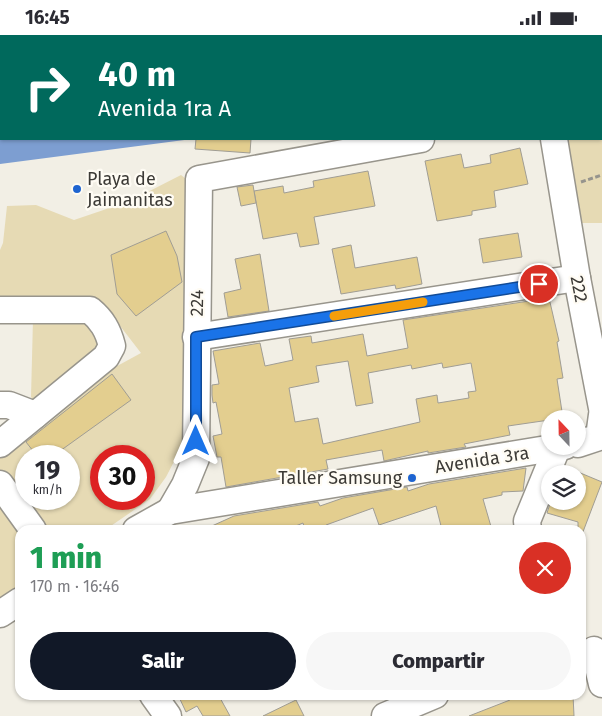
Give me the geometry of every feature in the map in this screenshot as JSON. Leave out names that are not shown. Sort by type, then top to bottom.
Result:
[{"type":"street","name":"224","points":[[170,511],[185,485],[196,458],[199,179],[415,140]]},
{"type":"street","name":"222","points":[[554,140],[577,278],[602,408]]},
{"type":"street","points":[[196,337],[577,278]]},
{"type":"street","points":[[0,310],[90,309],[99,317],[109,332],[112,346],[106,357],[0,444]]},
{"type":"street","points":[[0,405],[9,405],[35,415]]},
{"type":"street","points":[[586,441],[599,437],[602,415]]},
{"type":"street","name":"Avenida 3ra","points":[[170,511],[541,450]]},
{"type":"street","points":[[527,525],[527,521],[562,455]]},
{"type":"street","points":[[0,484],[29,525]]},
{"type":"street","points":[[145,525],[170,511]]},
{"type":"street","points":[[0,614],[15,604]]},
{"type":"street","points":[[592,650],[602,684]]},
{"type":"street","points":[[157,700],[168,716]]},
{"type":"street","points":[[385,716],[423,700]]},
{"type":"shaded area","points":[[554,140],[602,140],[602,223],[568,223]]},
{"type":"shaded area","points":[[181,175],[186,179],[186,399],[181,448],[166,477],[155,492],[155,445],[90,445],[90,510],[134,510],[112,525],[46,525],[34,510],[80,510],[80,445],[15,445],[15,510],[22,510],[21,525],[15,525],[15,590],[0,600],[0,453],[108,371],[141,353],[107,309],[94,299],[9,296],[0,299],[0,250],[3,243],[7,206],[36,205],[74,220],[130,201]]},
{"type":"shaded area","points":[[78,318],[98,328],[99,349],[34,401],[31,397],[33,319]]},
{"type":"water","points":[[0,140],[184,140],[0,164]]},
{"type":"building","points":[[196,140],[251,140],[250,153],[195,149]]},
{"type":"building","points":[[520,148],[528,184],[494,191],[496,207],[472,211],[472,215],[437,221],[425,161],[461,154],[464,168],[491,163],[490,155]]},
{"type":"building","points":[[368,171],[375,206],[314,217],[319,244],[300,247],[297,233],[263,239],[254,191],[283,186],[284,193],[314,187],[313,181]]},
{"type":"building","points":[[253,185],[256,203],[241,206],[237,187]]},
{"type":"building","points":[[166,231],[177,256],[182,282],[136,316],[117,294],[111,255]]},
{"type":"building","points":[[518,233],[522,257],[483,263],[479,239]]},
{"type":"building","points":[[351,245],[355,268],[417,257],[422,284],[396,289],[395,285],[341,294],[332,249]]},
{"type":"building","points":[[260,254],[269,311],[228,317],[224,293],[241,289],[235,259]]},
{"type":"building","points":[[549,298],[559,341],[557,342],[563,378],[557,379],[562,410],[541,410],[541,421],[508,426],[510,435],[464,444],[466,447],[428,453],[428,451],[384,461],[382,450],[326,460],[328,469],[226,487],[221,457],[217,457],[213,436],[222,434],[216,402],[213,403],[212,395],[212,385],[219,384],[213,351],[260,343],[265,366],[293,360],[289,339],[311,336],[312,343],[363,334],[367,356],[408,348],[403,320]],"holes":[[[348,361],[356,406],[373,403],[368,373],[411,365],[412,369],[442,363],[443,368],[471,363],[476,391],[468,392],[469,398],[438,403],[437,395],[416,399],[420,422],[323,444],[318,418],[295,422],[289,388],[319,382],[316,366]]]},
{"type":"building","points":[[112,374],[131,400],[68,445],[28,445],[26,442]]},
{"type":"building","points":[[526,468],[523,491],[502,492],[502,495],[483,499],[491,525],[441,525],[436,506],[379,525],[373,508],[326,525],[304,525],[303,523],[298,525],[214,525],[234,516],[318,502],[320,506],[343,498],[407,487],[408,491],[429,484]]},
{"type":"building","points":[[586,475],[602,482],[586,525],[578,525],[578,522],[547,513],[548,510],[586,510]]},
{"type":"building","points":[[180,700],[221,700],[230,716],[203,716],[197,706],[186,712]]},
{"type":"building","points":[[296,700],[304,716],[263,716]]},
{"type":"building","points":[[510,700],[573,700],[574,716],[469,716]]},
{"type":"slow traffic","points":[[334,316],[423,302]]},
{"type":"place","name":"Playa de Jaimanitas","points":[[77,189]]},
{"type":"place","name":"Taller Samsung","points":[[412,478]]},
{"type":"route","points":[[196,441],[196,337],[539,284]]}]
